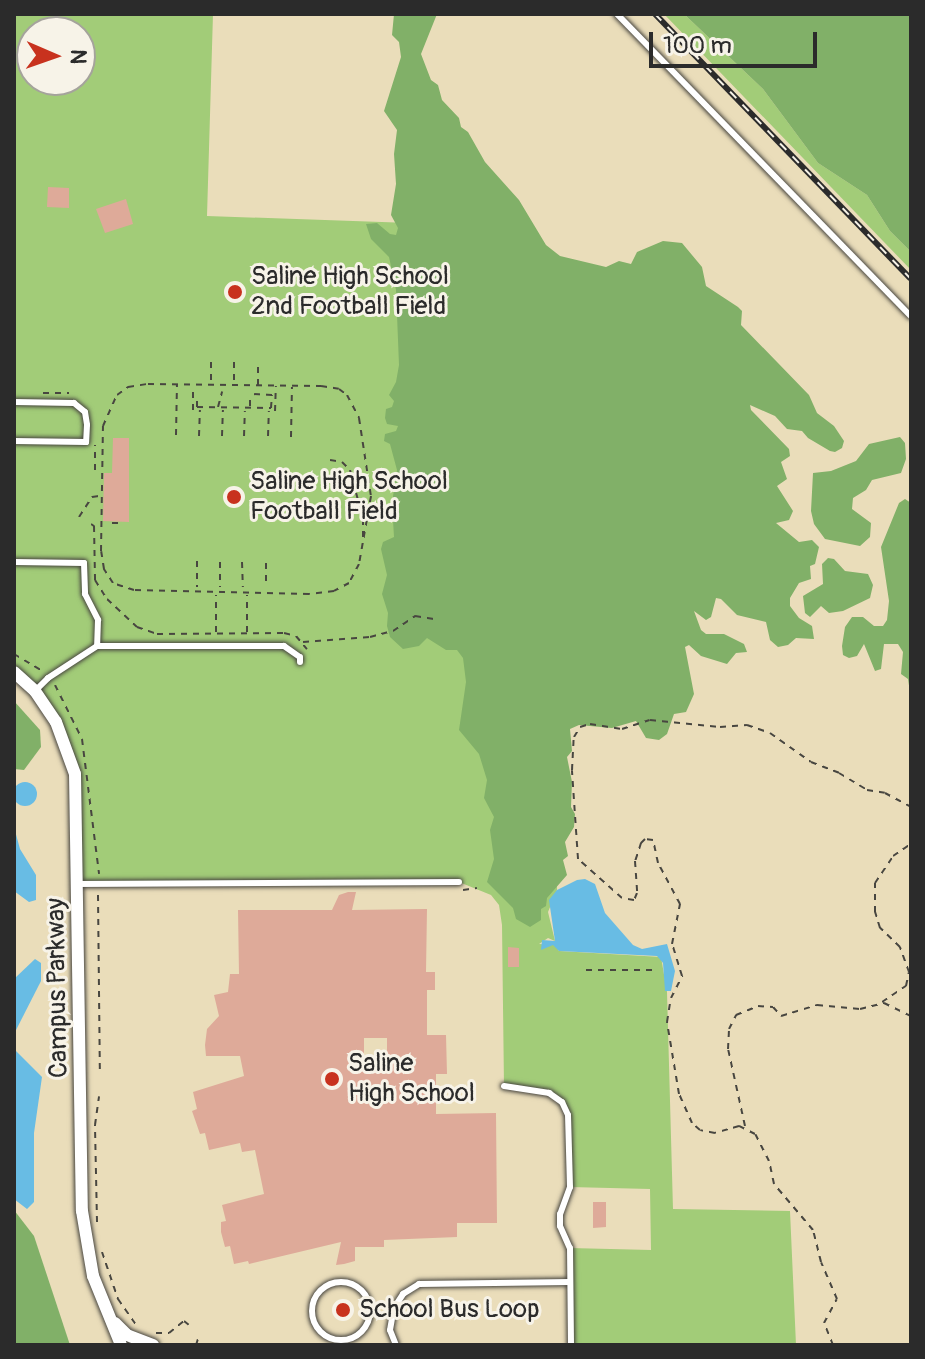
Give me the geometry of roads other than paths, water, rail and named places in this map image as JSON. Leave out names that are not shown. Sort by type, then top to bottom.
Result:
[{"type":"street","name":"Campus Parkway","points":[[14,672],[35,691],[56,722],[73,766],[79,884],[82,1211],[89,1262],[121,1345]]},
{"type":"street","points":[[111,1317],[127,1335],[152,1338]]},
{"type":"lane","points":[[617,14],[911,316]]},
{"type":"lane","points":[[14,402],[74,403],[85,412],[87,425],[86,442],[14,441]]},
{"type":"lane","points":[[14,562],[84,563],[85,594],[98,620],[97,646]]},
{"type":"lane","points":[[35,691],[48,678],[97,646],[284,646],[300,657],[300,662]]},
{"type":"lane","points":[[79,884],[459,882]]},
{"type":"lane","points":[[504,1086],[544,1090],[559,1099],[567,1110],[570,1187],[560,1214],[560,1226],[570,1248],[571,1345]]},
{"type":"lane","points":[[340,1282],[360,1289],[369,1307],[364,1327],[352,1341],[331,1341],[316,1325],[313,1303],[326,1286],[340,1282]]},
{"type":"lane","points":[[396,1345],[390,1330],[391,1314],[403,1294],[419,1284],[570,1282]]},
{"type":"water","points":[[25,782],[36,789],[37,794],[30,805],[25,806],[14,799],[13,794],[20,783]]},
{"type":"water","points":[[14,827],[20,849],[36,875],[36,900],[29,902],[14,891]]},
{"type":"water","points":[[585,879],[595,884],[605,913],[633,945],[642,949],[667,944],[675,971],[671,991],[665,991],[663,963],[657,956],[559,951],[553,945],[541,950],[542,940],[555,941],[549,900],[557,890]]},
{"type":"water","points":[[35,959],[41,963],[41,981],[14,1034],[14,979]]},
{"type":"water","points":[[14,1049],[42,1077],[34,1133],[34,1202],[27,1209],[14,1199]]},
{"type":"railway","points":[[655,14],[911,279]]},
{"type":"place","name":"Saline High School 2nd Football Field","points":[[235,292]]},
{"type":"place","name":"Saline High School Football Field","points":[[234,497]]},
{"type":"place","name":"Saline High School","points":[[332,1079]]},
{"type":"place","name":"School Bus Loop","points":[[343,1310]]}]
